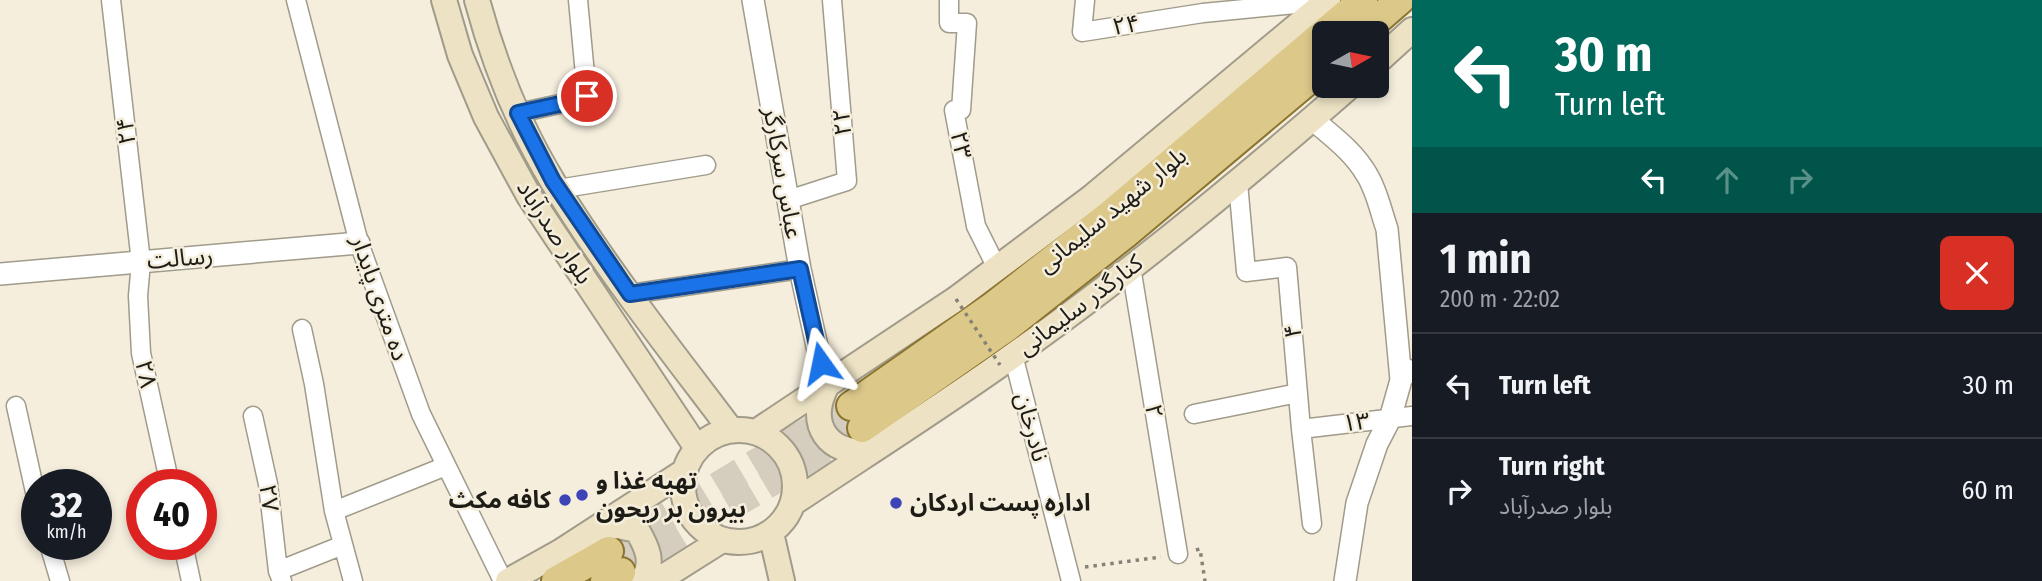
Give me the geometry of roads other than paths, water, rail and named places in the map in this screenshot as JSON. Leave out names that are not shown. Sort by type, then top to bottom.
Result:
[{"type":"main road","name":"بلوار صدرآباد","points":[[444,0],[460,55],[486,117],[529,196],[697,448]]},
{"type":"main road","name":"بلوار صدرآباد","points":[[477,0],[489,44],[518,113],[558,189],[630,294],[731,430]]},
{"type":"main road","name":"بلوار شهید سلیمانی","points":[[861,428],[992,307],[1111,214],[1363,0]]},
{"type":"main road","points":[[1376,21],[1400,0]]},
{"type":"main road","points":[[756,432],[956,299],[998,268],[1092,197],[1328,1]]},
{"type":"main road","points":[[1390,50],[1412,30]]},
{"type":"main road","name":"بلوار شهید سلیمانی","points":[[861,428],[1007,327],[1125,234],[1312,77]]},
{"type":"main road","name":"کنارگذر سلیمانی","points":[[793,503],[861,428],[1007,360],[1238,183],[1336,98]]},
{"type":"main road","points":[[826,387],[819,400],[818,414],[822,428],[830,440],[842,449],[856,452],[861,428]]},
{"type":"main road","points":[[556,581],[615,563],[685,471],[697,448],[713,436],[731,430],[756,432],[772,440],[784,452],[796,485],[793,503],[785,520],[771,533],[744,543],[722,540],[711,536],[697,524],[687,508],[683,489],[685,471]]},
{"type":"main road","points":[[771,533],[782,581]]},
{"type":"main road","points":[[657,581],[722,540]]},
{"type":"main road","points":[[508,581],[615,563]]},
{"type":"street","name":"۲۴","points":[[111,0],[141,262]]},
{"type":"street","name":"ده متری پایدار","points":[[296,0],[359,243],[421,414],[503,581]]},
{"type":"street","points":[[518,113],[587,96],[578,0]]},
{"type":"street","name":"عباس سرکارگر","points":[[753,0],[800,269],[826,387]]},
{"type":"street","name":"۲۲","points":[[788,200],[848,181],[832,0]]},
{"type":"street","name":"۲۳","points":[[949,0],[949,23],[967,23],[961,110],[954,110],[976,226],[998,268]]},
{"type":"street","name":"۲۴","points":[[1085,0],[1082,33],[1237,5],[1328,1]]},
{"type":"street","points":[[1311,119],[1342,144],[1368,176],[1387,229],[1406,372],[1357,503],[1345,581]]},
{"type":"street","points":[[558,189],[706,165]]},
{"type":"street","name":"۴","points":[[1238,183],[1246,272],[1287,267],[1312,524]]},
{"type":"street","name":"رسالت","points":[[0,274],[359,243]]},
{"type":"street","name":"۲۸","points":[[141,262],[138,296],[141,353],[166,469]]},
{"type":"street","name":"۲","points":[[1130,267],[1178,554]]},
{"type":"street","points":[[630,294],[800,269]]},
{"type":"street","points":[[302,329],[314,383],[334,511],[353,581]]},
{"type":"street","name":"نادرخان","points":[[1007,360],[1070,575]]},
{"type":"street","points":[[1194,414],[1298,393]]},
{"type":"street","points":[[16,406],[30,469]]},
{"type":"street","name":"۲۷","points":[[253,416],[268,484],[280,576]]},
{"type":"street","name":"۱۳","points":[[1301,429],[1412,416]]},
{"type":"street","points":[[334,511],[446,466]]},
{"type":"street","points":[[280,576],[343,545]]},
{"type":"street","points":[[54,560],[60,581]]},
{"type":"street","points":[[186,560],[191,581]]},
{"type":"tunnel","points":[[609,551],[851,406]]},
{"type":"tunnel","points":[[621,572],[862,428]]},
{"type":"place","name":"تهیه غذا و بیرون بر ریحون","points":[[582,495]]},
{"type":"place","name":"کافه مکث","points":[[565,500]]},
{"type":"place","name":"اداره پست اردکان","points":[[896,503]]}]
